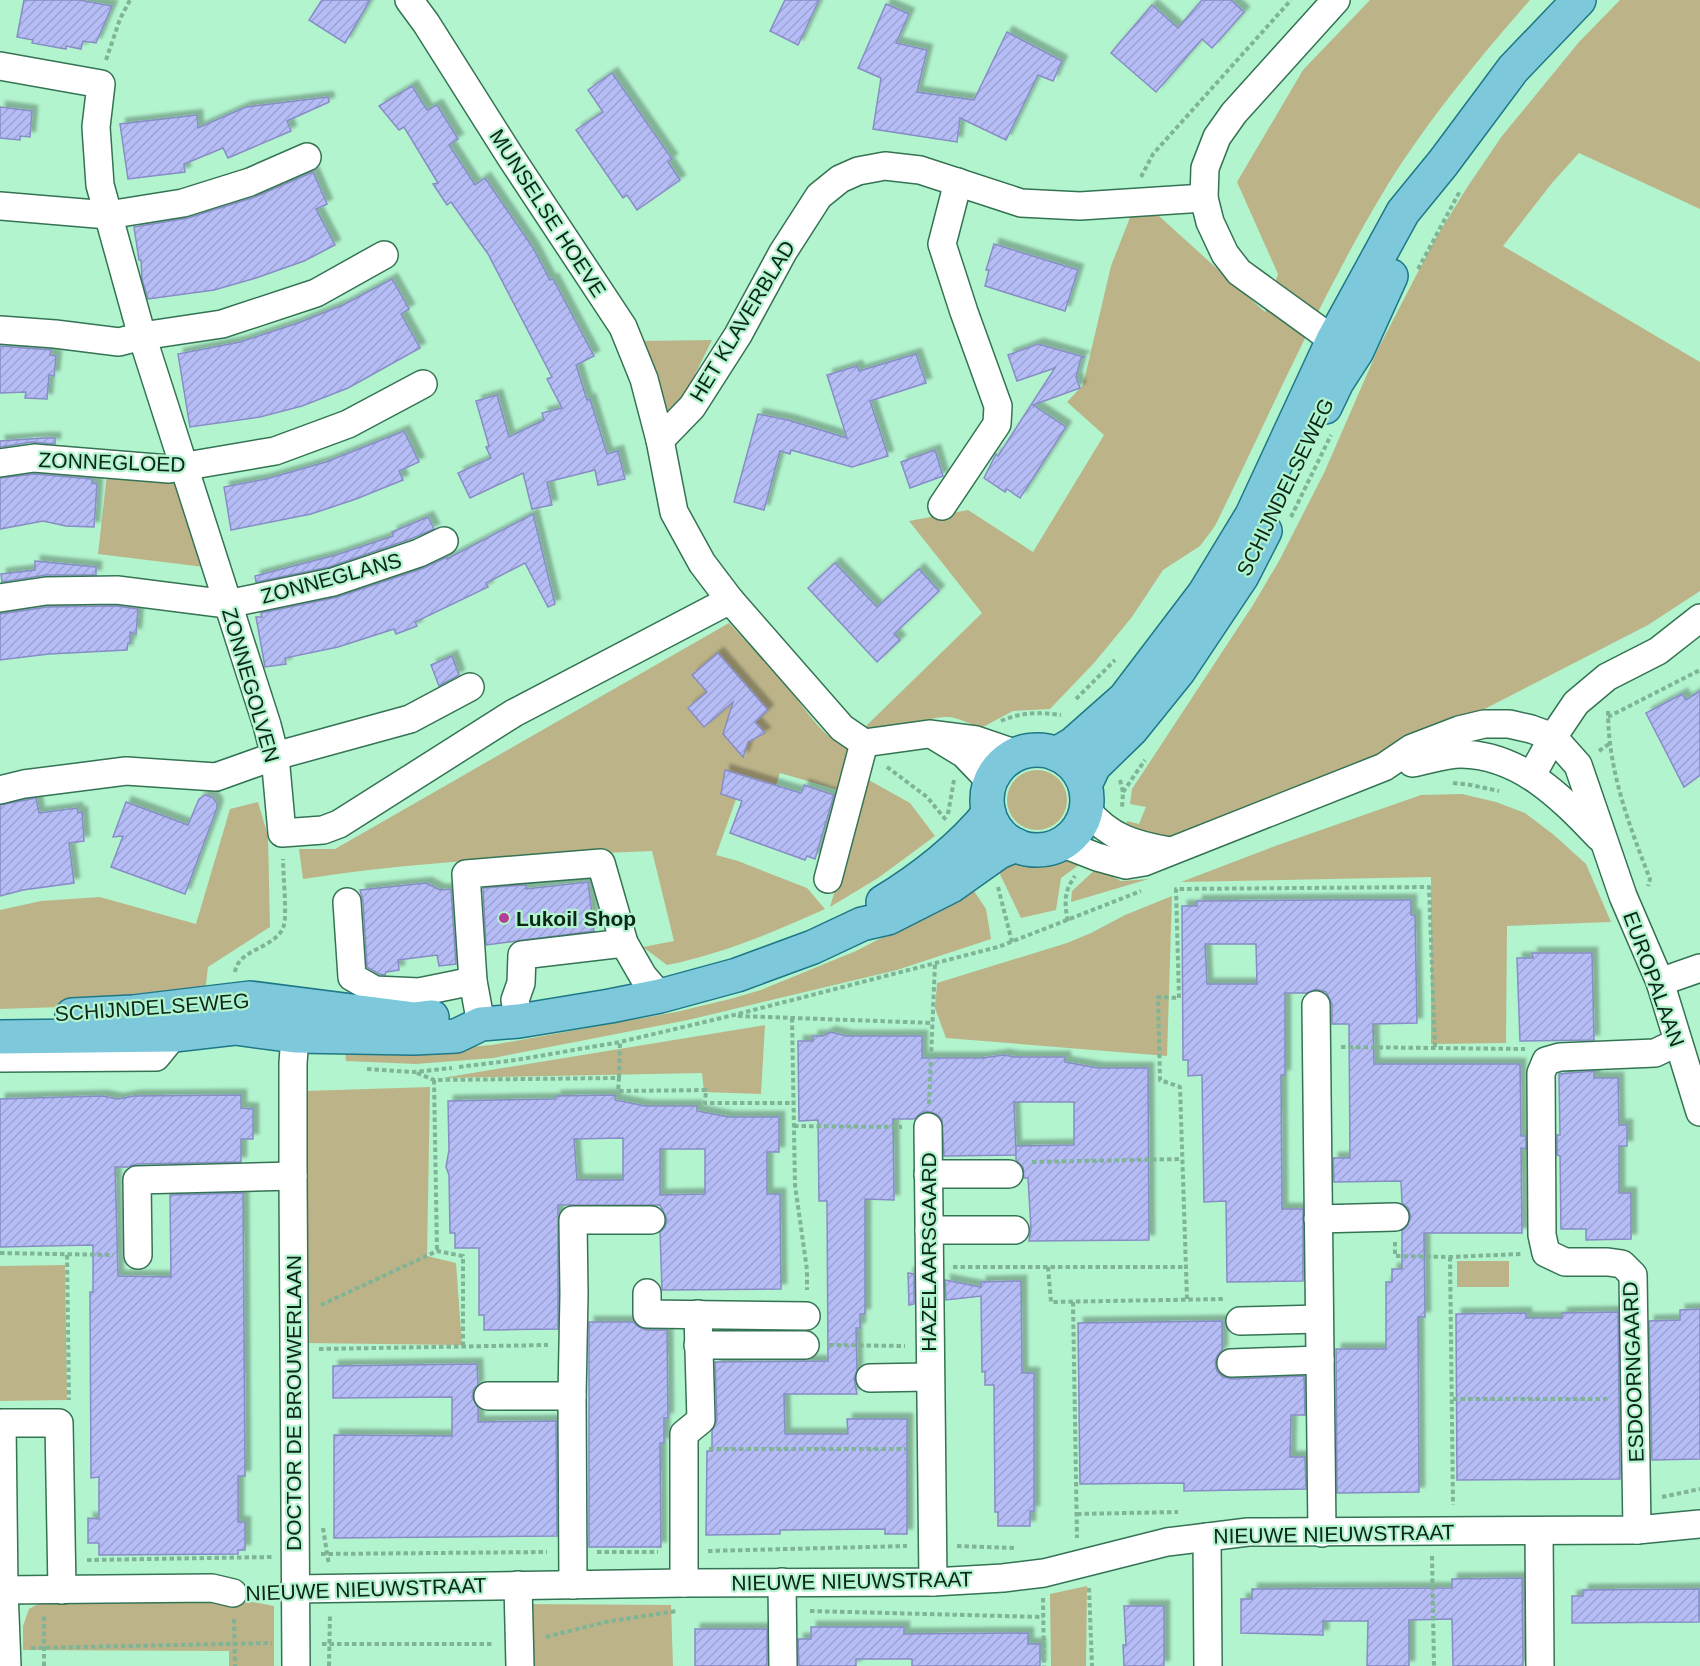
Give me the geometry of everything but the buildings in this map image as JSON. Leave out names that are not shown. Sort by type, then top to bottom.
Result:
[{"type":"main road","name":"SCHIJNDELSEWEG","points":[[1056,754],[1073,744],[1125,698],[1204,594],[1252,515],[1333,340],[1403,212],[1443,163],[1513,69],[1579,0]]},
{"type":"main road","name":"SCHIJNDELSEWEG","points":[[1085,797],[1094,766],[1132,729],[1178,672],[1242,576],[1296,471],[1336,382],[1357,351],[1443,163]]},
{"type":"main road","points":[[1333,340],[1341,350],[1336,382]]},
{"type":"main road","points":[[1030,750],[1043,750],[1056,754],[1074,766],[1085,797],[1077,829],[1061,843],[1039,849],[1016,845],[999,832],[990,797],[997,770],[1017,754],[1030,750]]},
{"type":"main road","name":"SCHIJNDELSEWEG","points":[[862,924],[873,908],[900,891],[960,844],[990,797]]},
{"type":"main road","name":"SCHIJNDELSEWEG","points":[[0,1015],[87,1015],[133,1012],[250,998],[415,1018],[453,1016],[481,1024],[519,1021],[660,996],[737,975],[813,947],[862,924],[888,918],[951,886],[999,852],[1016,845]]},
{"type":"main road","points":[[295,1036],[296,1024],[301,1018],[308,1016],[326,1018],[343,1008]]},
{"type":"main road","name":"SCHIJNDELSEWEG","points":[[0,1037],[174,1035],[235,1028],[295,1036],[414,1038],[456,1036],[481,1024]]},
{"type":"street","name":"MUNSELSE HOEVE","points":[[409,0],[623,327],[644,379],[660,440]]},
{"type":"street","points":[[1333,340],[1239,272],[1225,254],[1210,222],[1204,198],[1205,168],[1217,137],[1234,113],[1336,0]]},
{"type":"street","points":[[0,66],[101,84]]},
{"type":"street","name":"ZONNEGOLVEN","points":[[101,84],[96,127],[100,185],[142,336],[267,725],[275,756],[282,832]]},
{"type":"street","points":[[0,206],[108,215],[183,203],[250,182],[307,157]]},
{"type":"street","name":"HET KLAVERBLAD","points":[[660,440],[692,407],[738,335],[783,252],[819,196],[840,179],[858,171],[885,166],[920,170],[1022,203],[1080,206],[1204,198]]},
{"type":"street","points":[[942,506],[997,424],[998,406],[942,244],[958,182]]},
{"type":"street","points":[[0,330],[119,342],[142,336],[222,324],[316,293],[384,255]]},
{"type":"street","name":"ZONNEGLOED","points":[[0,463],[33,458],[169,468],[275,451],[348,424],[423,384]]},
{"type":"street","points":[[660,440],[674,512],[702,562],[730,600],[842,728],[864,743],[929,734],[976,740],[1017,754]]},
{"type":"street","name":"ZONNEGLANS","points":[[0,598],[46,591],[117,590],[227,604],[333,582],[419,554],[444,542]]},
{"type":"street","points":[[282,832],[323,830],[339,825],[514,713],[730,600]]},
{"type":"street","points":[[1384,767],[1441,755],[1462,754],[1510,763],[1532,776],[1552,737],[1576,703],[1607,677],[1658,651],[1700,618]]},
{"type":"street","points":[[0,790],[24,784],[126,771],[216,777],[275,756],[410,718],[470,687]]},
{"type":"street","points":[[1061,843],[1125,865],[1144,862],[1384,767],[1412,748],[1459,730],[1484,724],[1509,724],[1552,737]]},
{"type":"street","points":[[929,734],[964,754],[990,797]]},
{"type":"street","name":"EUROPALAAN","points":[[1552,737],[1578,765],[1623,896],[1660,982],[1700,1112]]},
{"type":"street","points":[[828,879],[864,743]]},
{"type":"street","name":"EUROPALAAN","points":[[1532,776],[1570,806],[1607,846]]},
{"type":"street","points":[[1085,797],[1097,823],[1114,835],[1138,846],[1174,852]]},
{"type":"street","points":[[481,1024],[473,981],[466,874],[601,863],[624,943],[643,976],[660,996]]},
{"type":"street","points":[[347,902],[352,977],[375,990],[419,992],[473,981]]},
{"type":"street","points":[[519,1021],[515,1000],[521,983],[522,955],[624,943]]},
{"type":"street","points":[[1660,982],[1700,968]]},
{"type":"street","points":[[1316,1005],[1322,1533]]},
{"type":"street","name":"SCHIJNDELSEWEG","points":[[0,1058],[156,1057],[174,1035]]},
{"type":"street","name":"DOCTOR DE BROUWERLAAN","points":[[295,1036],[292,1176],[296,1666]]},
{"type":"street","points":[[1546,1253],[1542,1235],[1541,1072],[1546,1061],[1560,1058],[1655,1053],[1678,1042]]},
{"type":"street","name":"HAZELAARSGAARD","points":[[928,1127],[933,1582]]},
{"type":"street","points":[[928,1174],[1009,1174]]},
{"type":"street","points":[[138,1255],[137,1180],[292,1176]]},
{"type":"street","points":[[1318,1219],[1395,1217]]},
{"type":"street","points":[[573,1585],[573,1220],[651,1220]]},
{"type":"street","points":[[929,1230],[1015,1230]]},
{"type":"street","name":"ESDOORNGAARD","points":[[1546,1253],[1564,1262],[1622,1264],[1633,1275],[1637,1530]]},
{"type":"street","points":[[646,1293],[647,1314],[806,1316]]},
{"type":"street","points":[[684,1583],[684,1434],[701,1420],[698,1314]]},
{"type":"street","points":[[1240,1321],[1319,1319]]},
{"type":"street","points":[[698,1345],[805,1345]]},
{"type":"street","points":[[1231,1363],[1320,1360]]},
{"type":"street","points":[[870,1378],[929,1377]]},
{"type":"street","points":[[488,1396],[572,1396]]},
{"type":"street","points":[[7,1666],[2,1590],[2,1423],[59,1423],[62,1560],[53,1590]]},
{"type":"street","name":"NIEUWE NIEUWSTRAAT","points":[[294,1589],[933,1582],[1044,1573],[1167,1542],[1248,1532],[1637,1530],[1700,1524]]},
{"type":"street","points":[[1539,1530],[1540,1666]]},
{"type":"street","points":[[1207,1537],[1208,1666]]},
{"type":"street","points":[[782,1582],[783,1666]]},
{"type":"street","points":[[518,1585],[520,1666]]},
{"type":"street","name":"NIEUWE NIEUWSTRAAT","points":[[2,1590],[212,1588],[233,1593]]},
{"type":"path","points":[[101,84],[120,19],[130,0]]},
{"type":"path","points":[[1140,202],[1140,181],[1147,164],[1184,119],[1291,0]]},
{"type":"path","points":[[976,740],[995,724],[1013,716],[1037,713],[1061,715],[1119,656]]},
{"type":"path","points":[[1578,765],[1609,744],[1608,717],[1700,670]]},
{"type":"path","points":[[864,743],[878,761],[927,797],[947,821]]},
{"type":"path","points":[[1450,783],[1471,784],[1501,791]]},
{"type":"path","points":[[235,999],[235,968],[243,958],[277,937],[284,925],[282,832]]},
{"type":"path","points":[[1187,1299],[1180,1087],[1160,1080],[1158,997],[1179,998],[1176,889],[1429,887],[1435,1048]]},
{"type":"path","points":[[1012,942],[1147,889]]},
{"type":"path","points":[[794,1126],[928,1127],[935,964]]},
{"type":"path","points":[[734,1016],[933,1023]]},
{"type":"path","points":[[792,1018],[795,1185],[807,1270],[806,1316]]},
{"type":"path","points":[[620,1042],[618,1091],[706,1090],[705,1103],[792,1103]]},
{"type":"path","points":[[1316,1047],[1530,1049],[1546,1061]]},
{"type":"path","points":[[414,1072],[434,1080],[619,1078]]},
{"type":"path","points":[[434,1080],[437,1251]]},
{"type":"path","points":[[1009,1174],[1009,1162],[1182,1159]]},
{"type":"path","points":[[1395,1217],[1395,1256],[1450,1257],[1546,1253]]},
{"type":"path","points":[[321,1305],[437,1251],[463,1256],[462,1348]]},
{"type":"path","points":[[0,1253],[138,1255]]},
{"type":"path","points":[[59,1423],[69,1401],[67,1255]]},
{"type":"path","points":[[1434,1666],[1452,1399],[1450,1257]]},
{"type":"path","points":[[928,1267],[1186,1267]]},
{"type":"path","points":[[1048,1267],[1051,1302],[1242,1299],[1240,1321]]},
{"type":"path","points":[[1073,1302],[1077,1542],[1088,1563],[1092,1666]]},
{"type":"path","points":[[319,1349],[573,1345]]},
{"type":"path","points":[[805,1345],[929,1346]]},
{"type":"path","points":[[1452,1399],[1635,1399]]},
{"type":"path","points":[[684,1449],[930,1449]]},
{"type":"path","points":[[62,1560],[294,1556],[329,1553],[684,1551],[932,1545],[1022,1548]]},
{"type":"path","points":[[1044,1573],[1044,1666]]},
{"type":"path","points":[[44,1666],[53,1590]]},
{"type":"shaded area","points":[[1370,0],[1530,0],[1451,95],[1414,145],[1381,196],[1315,318],[1215,526],[1200,546],[1163,570],[1132,617],[1094,663],[1050,709],[1013,711],[981,728],[949,717],[894,728],[865,727],[982,613],[909,521],[968,510],[1033,552],[1104,435],[1067,402],[1083,385],[1111,266],[1138,197],[1265,312],[1278,274],[1237,182],[1303,70]]},
{"type":"shaded area","points":[[1620,0],[1700,0],[1700,209],[1579,153],[1552,183],[1503,246],[1700,362],[1700,591],[1648,625],[1467,718],[1183,836],[1146,836],[1126,830],[1127,821],[1139,824],[1146,807],[1130,804],[1132,789],[1253,605],[1279,561],[1324,473],[1378,349],[1434,241],[1502,136],[1579,42]]},
{"type":"shaded area","points":[[712,340],[669,427],[639,341]]},
{"type":"shaded area","points":[[107,474],[179,481],[204,567],[98,554]]},
{"type":"shaded area","points":[[729,623],[825,733],[853,752],[842,791],[780,773],[775,788],[744,777],[716,855],[738,861],[807,888],[825,909],[748,942],[667,965],[643,947],[674,941],[652,851],[520,857],[390,868],[303,879],[299,849],[335,849]]},
{"type":"shaded area","points":[[1037,770],[1058,779],[1067,800],[1058,821],[1037,830],[1016,821],[1007,800],[1016,779]]},
{"type":"shaded area","points":[[867,779],[910,803],[935,836],[878,878],[830,907]]},
{"type":"shaded area","points":[[1462,794],[1496,802],[1525,813],[1554,835],[1586,864],[1611,922],[1507,926],[1506,1043],[1431,1044],[1431,877],[1181,882],[1421,795]]},
{"type":"shaded area","points":[[258,802],[268,836],[270,927],[208,967],[205,993],[124,1005],[0,1009],[0,910],[41,901],[100,897],[196,924],[230,809]]},
{"type":"shaded area","points":[[1067,857],[1083,862],[1061,878],[1056,910],[1021,918],[998,870],[1016,860]]},
{"type":"shaded area","points":[[1097,868],[1121,881],[1149,879],[1071,902],[1072,891]]},
{"type":"shaded area","points":[[970,885],[986,909],[991,939],[897,970],[688,1020],[493,1058],[416,1064],[346,1061],[345,1050],[417,1052],[492,1045],[676,1012],[730,999],[761,990],[856,951],[926,915]]},
{"type":"shaded area","points":[[1172,896],[1167,1056],[946,1038],[935,1008],[937,983],[1067,943],[1125,915]]},
{"type":"shaded area","points":[[765,1025],[761,1094],[704,1092],[702,1073],[442,1078]]},
{"type":"shaded area","points":[[430,1087],[427,1256],[456,1263],[462,1345],[305,1343],[305,1091]]},
{"type":"shaded area","points":[[1457,1261],[1509,1261],[1509,1287],[1457,1287]]},
{"type":"shaded area","points":[[65,1265],[67,1400],[0,1401],[0,1266]]},
{"type":"shaded area","points":[[1087,1586],[1086,1666],[1051,1666],[1050,1594]]},
{"type":"shaded area","points":[[252,1602],[274,1606],[274,1666],[229,1666],[229,1651],[23,1650],[23,1626],[29,1609],[38,1604]]},
{"type":"shaded area","points":[[523,1604],[671,1605],[673,1666],[524,1666]]},
{"type":"place","name":"Lukoil Shop","points":[[504,918]]}]
